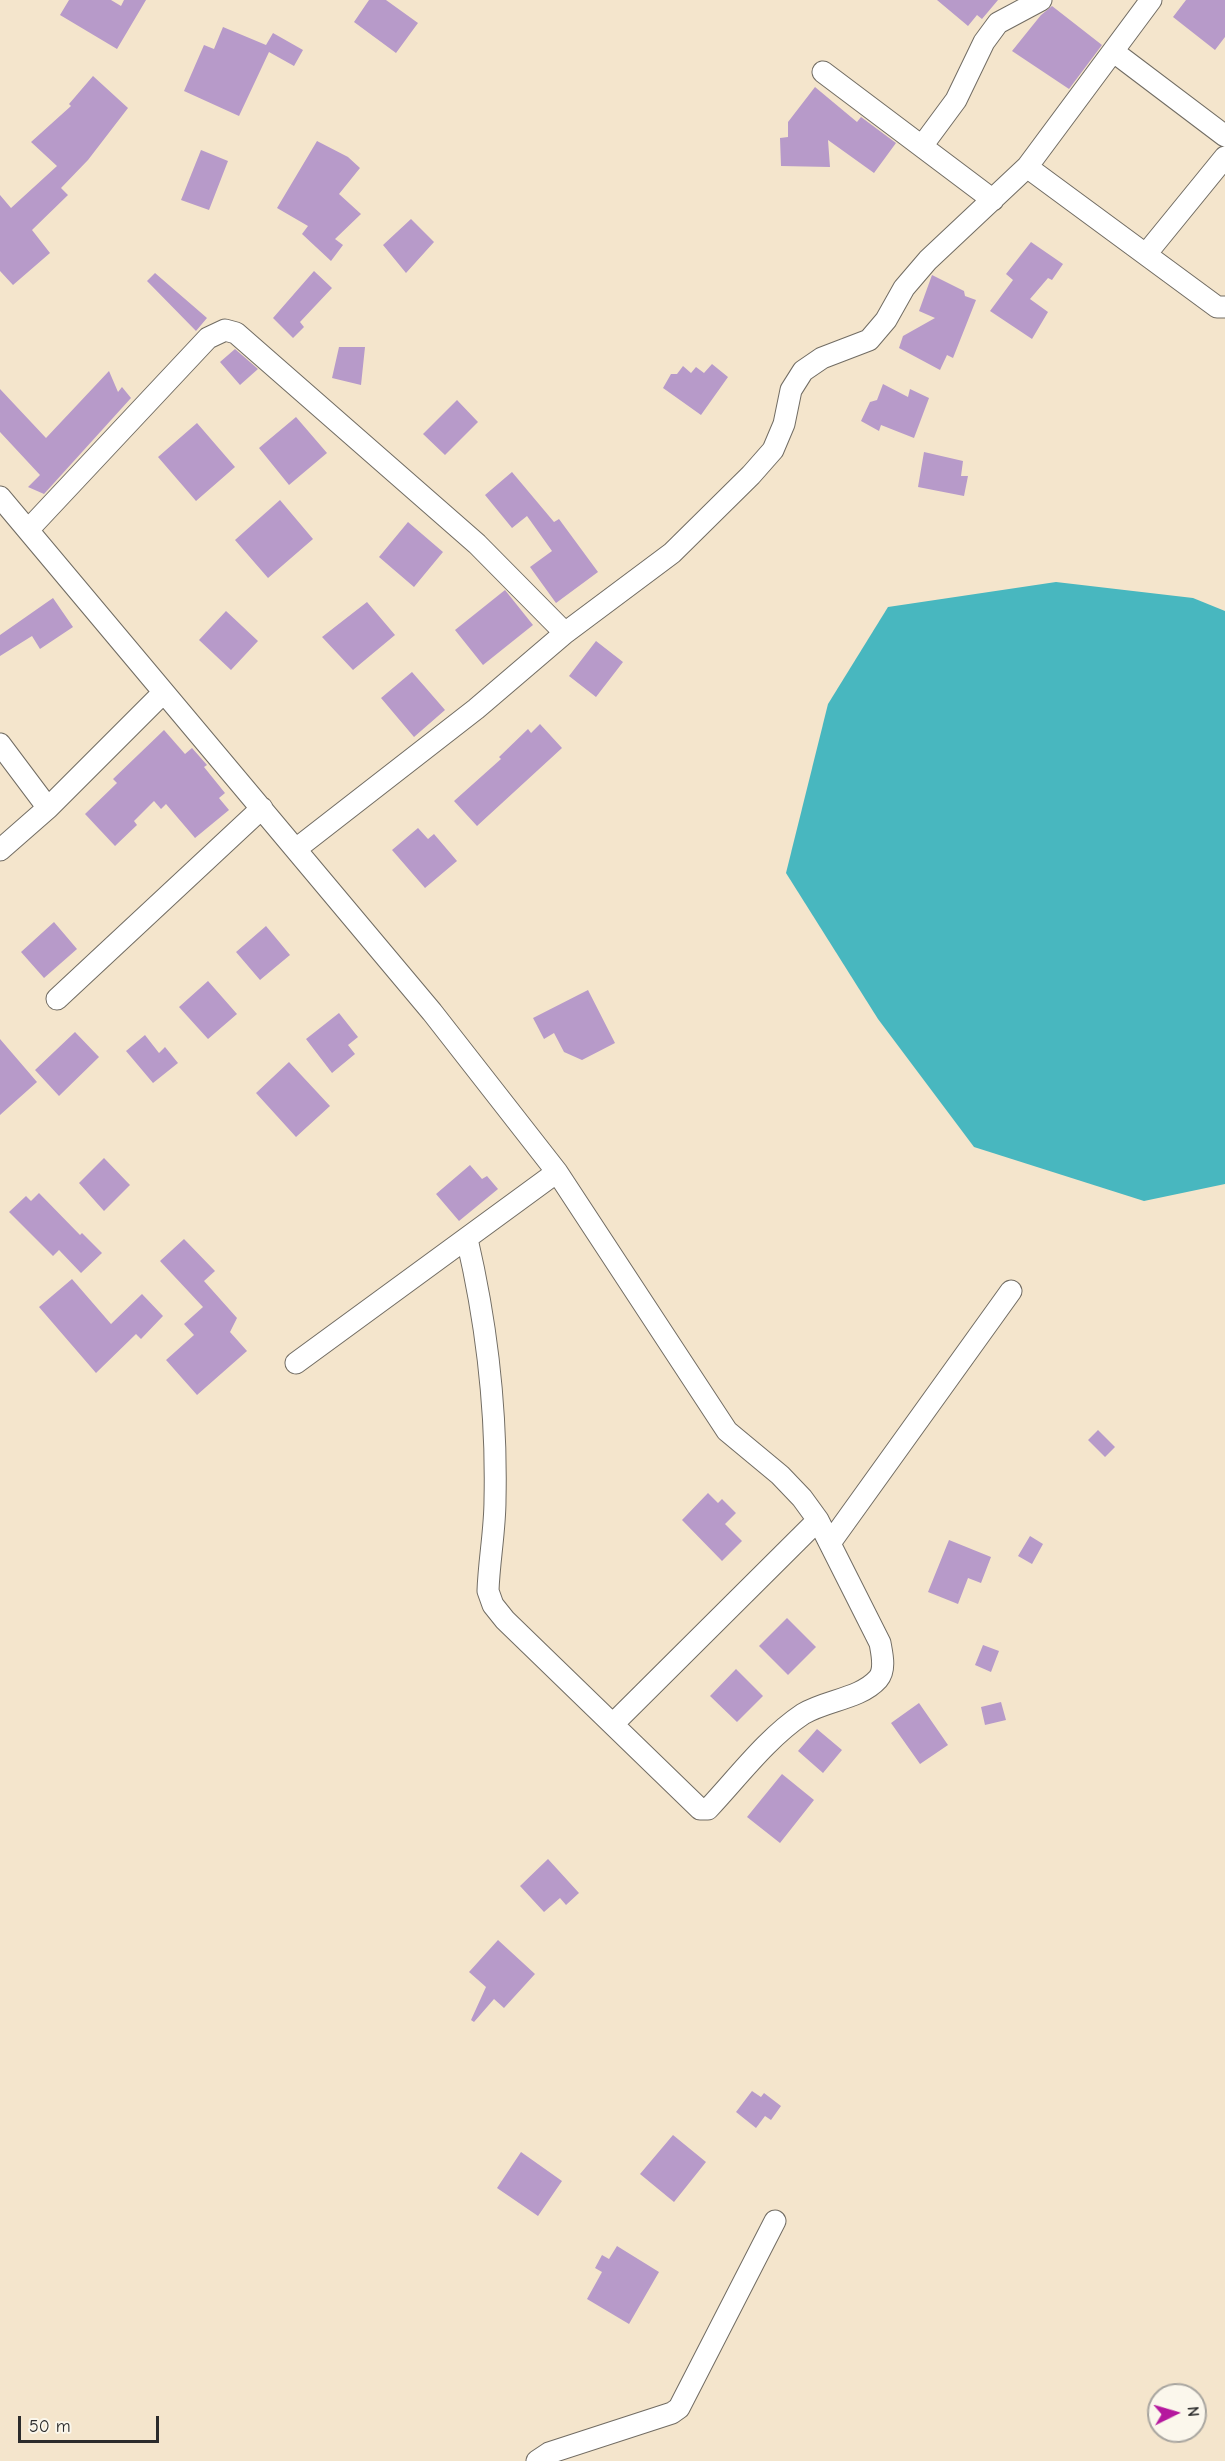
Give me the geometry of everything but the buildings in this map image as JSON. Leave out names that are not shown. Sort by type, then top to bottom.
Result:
[{"type":"street","points":[[922,146],[956,100],[984,42],[998,23],[1041,0]]},
{"type":"street","points":[[296,849],[476,709],[565,633],[672,553],[751,475],[773,450],[784,424],[791,390],[803,371],[822,358],[869,340],[886,320],[904,288],[928,260],[1027,167],[1151,0]]},
{"type":"street","points":[[1114,52],[1225,136]]},
{"type":"street","points":[[823,72],[993,201]]},
{"type":"street","points":[[1146,254],[1225,157]]},
{"type":"street","points":[[1027,167],[1217,307],[1225,307]]},
{"type":"street","points":[[28,530],[208,338],[225,330],[236,333],[383,460],[477,544],[565,633]]},
{"type":"street","points":[[3,507],[28,530],[432,1012],[557,1172],[727,1431],[780,1475],[802,1497],[818,1520],[880,1643],[883,1662],[880,1676],[869,1688],[823,1704],[786,1727],[708,1809],[704,1810],[613,1724],[505,1620],[493,1605],[488,1591],[495,1499],[493,1403],[482,1303],[467,1239]]},
{"type":"street","points":[[0,850],[48,808],[163,693]]},
{"type":"street","points":[[0,744],[48,808]]},
{"type":"street","points":[[57,999],[262,808]]},
{"type":"street","points":[[296,1363],[557,1172]]},
{"type":"street","points":[[830,1543],[1011,1291]]},
{"type":"street","points":[[613,1724],[818,1520]]},
{"type":"street","points":[[537,2461],[549,2453],[672,2413],[679,2408],[775,2221]]},
{"type":"water","points":[[1056,582],[1193,598],[1225,611],[1225,1184],[1144,1201],[974,1147],[878,1019],[786,873],[828,704],[888,607]]}]
